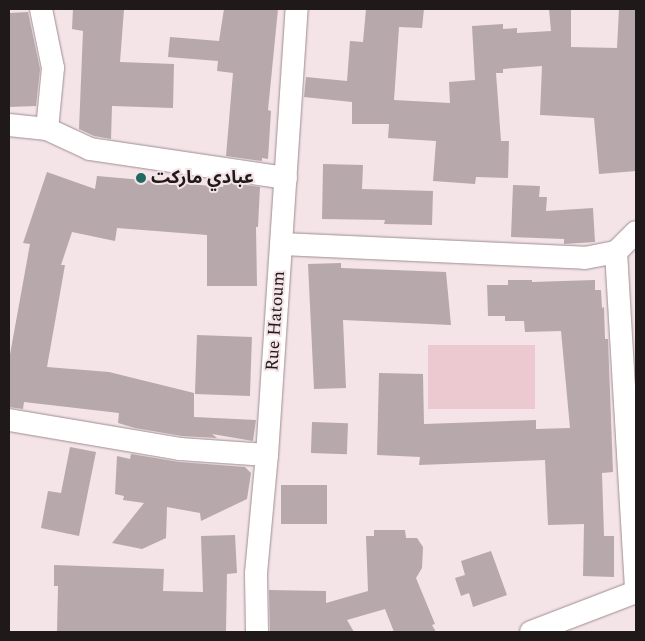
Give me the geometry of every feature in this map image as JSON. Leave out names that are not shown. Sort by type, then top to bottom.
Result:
[{"type":"street","points":[[41,9],[53,68],[47,128]]},
{"type":"street","name":"Rue Hatoum","points":[[257,632],[256,573],[267,455],[297,9]]},
{"type":"street","points":[[9,125],[47,128],[90,149],[286,178]]},
{"type":"street","points":[[282,244],[586,258],[616,252],[636,232]]},
{"type":"street","points":[[531,632],[636,592],[616,252]]},
{"type":"street","points":[[9,420],[180,449],[267,455]]},
{"type":"shaded area","points":[[428,345],[535,345],[535,409],[428,409]]},
{"type":"building","points":[[73,9],[124,9],[120,62],[174,64],[173,108],[112,106],[111,139],[94,136],[79,129],[83,31],[72,29]]},
{"type":"building","points":[[224,9],[278,9],[268,110],[271,111],[268,159],[262,158],[262,161],[226,156],[233,73],[217,71],[218,61],[168,57],[170,37],[219,41]]},
{"type":"building","points":[[366,9],[424,9],[422,28],[399,27],[394,100],[450,103],[449,82],[475,80],[472,26],[503,24],[503,29],[517,28],[517,33],[551,31],[549,9],[571,9],[571,47],[617,48],[619,9],[636,9],[636,171],[599,174],[594,118],[540,115],[542,66],[503,69],[503,73],[496,73],[501,141],[509,141],[508,178],[476,177],[475,184],[433,181],[436,141],[388,138],[389,124],[352,124],[352,102],[304,97],[306,77],[347,81],[350,41],[363,42]]},
{"type":"building","points":[[28,12],[40,69],[36,106],[9,107],[9,13]]},
{"type":"building","points":[[323,164],[363,165],[362,189],[433,191],[432,225],[384,224],[385,220],[322,219]]},
{"type":"building","points":[[47,172],[95,189],[97,176],[223,187],[224,182],[260,187],[258,227],[256,227],[257,286],[207,286],[207,235],[117,228],[115,241],[72,232],[61,265],[65,265],[47,367],[109,372],[194,393],[194,417],[256,420],[253,441],[212,434],[217,438],[182,436],[135,428],[118,423],[119,413],[24,402],[23,409],[9,407],[9,360],[30,244],[23,243]]},
{"type":"building","points":[[513,185],[540,186],[539,197],[547,197],[546,211],[593,208],[595,242],[564,244],[564,239],[511,237]]},
{"type":"building","points":[[341,263],[341,268],[446,272],[451,325],[343,320],[346,388],[314,389],[308,264]]},
{"type":"building","points":[[508,280],[532,280],[532,282],[595,280],[595,290],[601,290],[602,308],[604,307],[605,339],[608,339],[613,472],[602,473],[604,536],[614,536],[614,577],[583,576],[584,524],[548,525],[545,460],[419,465],[420,457],[377,455],[379,373],[423,374],[424,424],[536,420],[536,429],[570,428],[561,331],[525,332],[524,321],[505,321],[505,316],[488,316],[487,285],[508,285]]},
{"type":"building","points":[[197,335],[252,337],[250,396],[195,394]]},
{"type":"building","points":[[312,422],[348,423],[347,454],[311,453]]},
{"type":"building","points":[[70,447],[96,452],[79,536],[41,528],[48,491],[61,493]]},
{"type":"building","points":[[131,454],[179,462],[245,467],[251,473],[247,499],[201,521],[200,513],[167,507],[166,538],[142,549],[112,543],[144,503],[123,500],[124,496],[115,494],[117,456],[130,459]]},
{"type":"building","points":[[281,485],[327,485],[327,524],[281,524]]},
{"type":"building","points":[[374,530],[405,530],[406,538],[417,538],[423,547],[422,568],[416,578],[435,624],[432,625],[436,632],[394,632],[385,609],[347,620],[354,632],[270,632],[269,590],[326,591],[326,603],[368,591],[366,536],[374,536]]},
{"type":"building","points":[[235,535],[237,573],[227,574],[226,632],[57,632],[58,586],[54,586],[54,565],[164,569],[163,591],[203,592],[201,536]]},
{"type":"building","points":[[491,551],[507,595],[473,607],[469,593],[461,596],[455,578],[465,575],[461,561]]},
{"type":"place","name":"عبادي ماركت","points":[[141,178]]}]
